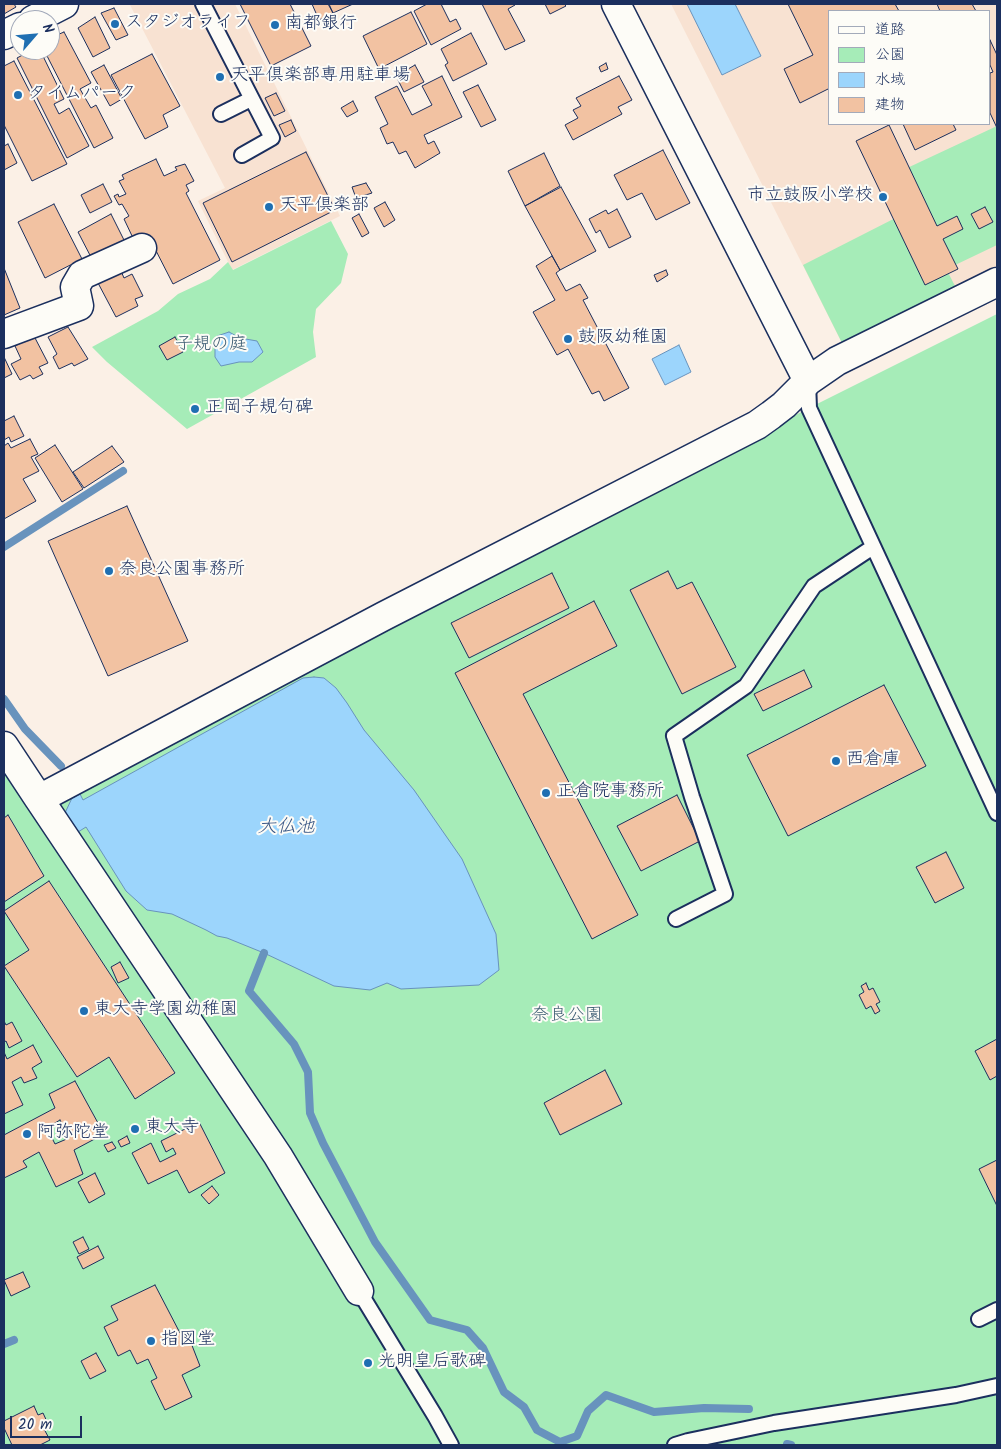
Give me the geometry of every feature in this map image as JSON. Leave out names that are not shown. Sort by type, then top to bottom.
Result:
[{"type":"main road","points":[[52,10],[64,4]]},
{"type":"main road","points":[[616,4],[808,381]]},
{"type":"main road","points":[[4,334],[79,306],[75,287],[82,275],[142,248]]},
{"type":"main road","points":[[39,800],[384,616],[757,424],[784,405],[808,381],[838,361],[997,282]]},
{"type":"main road","points":[[4,746],[278,1156],[359,1291]]},
{"type":"lane","points":[[203,4],[272,138],[242,155]]},
{"type":"lane","points":[[221,114],[252,99]]},
{"type":"lane","points":[[808,381],[809,408],[997,813]]},
{"type":"lane","points":[[676,920],[726,894],[692,797],[674,736],[746,686],[814,586],[873,547]]},
{"type":"lane","points":[[359,1291],[451,1445]]},
{"type":"lane","points":[[979,1320],[997,1310]]},
{"type":"lane","points":[[675,1445],[774,1423],[956,1395],[997,1386]]},
{"type":"shaded area","points":[[235,4],[340,216],[232,270],[198,201],[225,188],[130,5]]},
{"type":"shaded area","name":"市立鼓阪小学校","points":[[671,4],[997,4],[997,266],[842,343]]},
{"type":"green space","points":[[997,126],[997,245],[951,267],[905,169]]},
{"type":"green space","points":[[915,208],[955,286],[842,343],[803,265]]},
{"type":"green space","name":"子規の庭","points":[[331,221],[348,254],[341,283],[316,309],[313,332],[316,357],[187,429],[107,362],[92,347],[158,311],[178,294],[210,279],[228,262],[233,270]]},
{"type":"green space","name":"奈良公園","points":[[997,314],[997,1445],[4,1445],[4,761],[37,813],[396,622],[809,408]]},
{"type":"water","points":[[687,4],[735,4],[761,56],[722,75]]},
{"type":"water","points":[[229,332],[240,338],[257,341],[263,352],[252,362],[239,362],[221,366],[215,357],[215,344],[217,336]]},
{"type":"water","points":[[679,345],[691,372],[665,385],[652,359]]},
{"type":"water","name":"大仏池","points":[[303,678],[324,678],[336,688],[364,730],[414,790],[462,859],[496,934],[499,970],[479,985],[401,989],[387,983],[370,990],[334,986],[264,953],[227,938],[217,936],[172,914],[147,910],[126,891],[86,827],[78,832],[65,813],[72,798],[80,794],[83,800]]},
{"type":"building","points":[[4,4],[14,4],[16,7],[4,14]]},
{"type":"building","name":"南都銀行","points":[[240,4],[290,4],[311,46],[271,66]]},
{"type":"building","points":[[312,4],[328,4],[333,13],[319,20]]},
{"type":"building","points":[[329,4],[353,4],[333,13]]},
{"type":"building","points":[[427,4],[441,4],[450,22],[456,19],[461,29],[431,45],[414,11]]},
{"type":"building","points":[[482,4],[514,4],[508,9],[525,41],[505,50]]},
{"type":"building","points":[[545,4],[564,4],[566,6],[550,14]]},
{"type":"building","points":[[788,4],[895,4],[898,10],[828,10],[828,89],[800,103],[784,69],[813,55]]},
{"type":"building","points":[[937,4],[972,4],[975,10],[940,10]]},
{"type":"building","name":"スタジオライフ","points":[[114,8],[128,35],[116,40],[101,13]]},
{"type":"building","points":[[411,12],[427,44],[379,69],[363,36]]},
{"type":"building","points":[[95,17],[110,48],[93,57],[78,28]]},
{"type":"building","points":[[64,32],[91,83],[80,89],[91,108],[96,105],[113,138],[94,148],[49,60],[60,60],[60,34]]},
{"type":"building","points":[[471,33],[487,64],[453,81],[445,65],[448,63],[441,49]]},
{"type":"building","points":[[991,42],[997,55],[997,128],[991,115],[991,73],[993,72],[991,67]]},
{"type":"building","points":[[152,54],[180,106],[163,115],[168,127],[145,139],[111,75]]},
{"type":"building","points":[[18,60],[45,60],[64,99],[54,104],[59,114],[69,108],[89,146],[67,158]]},
{"type":"building","name":"タイムパーク","points":[[14,61],[67,164],[32,181],[4,125],[4,66]]},
{"type":"building","points":[[606,63],[608,69],[601,72],[599,67]]},
{"type":"building","points":[[104,65],[122,99],[110,106],[91,72]]},
{"type":"building","points":[[415,65],[424,82],[404,92],[396,76]]},
{"type":"building","points":[[442,76],[462,117],[424,135],[428,144],[434,141],[440,153],[415,168],[406,151],[399,154],[393,142],[387,144],[380,128],[388,124],[375,97],[397,86],[412,115],[432,105],[422,86]]},
{"type":"building","points":[[619,76],[632,100],[618,107],[622,114],[573,140],[565,125],[578,118],[573,110],[581,106],[576,98]]},
{"type":"building","points":[[478,85],[496,120],[481,127],[463,92]]},
{"type":"building","points":[[276,93],[285,111],[274,116],[265,98]]},
{"type":"building","points":[[353,101],[358,111],[347,117],[341,108]]},
{"type":"building","points":[[291,120],[296,131],[285,137],[279,125]]},
{"type":"building","points":[[889,125],[937,226],[957,216],[963,229],[943,239],[958,269],[925,285],[856,141]]},
{"type":"building","points":[[903,125],[954,125],[956,130],[915,150]]},
{"type":"building","points":[[8,144],[17,163],[4,170],[4,146]]},
{"type":"building","points":[[663,150],[690,203],[656,220],[642,193],[627,200],[614,175]]},
{"type":"building","name":"天平倶楽部","points":[[306,152],[335,210],[232,262],[203,203]]},
{"type":"building","points":[[544,153],[560,186],[525,206],[508,171]]},
{"type":"building","points":[[156,159],[164,176],[177,170],[175,167],[185,164],[194,181],[186,185],[189,191],[186,193],[220,260],[173,284],[150,239],[133,238],[124,219],[129,216],[122,204],[119,205],[114,196],[118,194],[119,197],[126,194],[119,181],[124,179],[122,175]]},
{"type":"building","points":[[366,183],[372,193],[356,198],[352,187]]},
{"type":"building","points":[[103,184],[112,202],[90,213],[81,195]]},
{"type":"building","points":[[561,187],[596,251],[560,270],[525,206]]},
{"type":"building","points":[[385,202],[395,220],[384,227],[374,208]]},
{"type":"building","points":[[54,204],[82,259],[45,278],[18,222]]},
{"type":"building","points":[[985,207],[993,222],[979,229],[971,214]]},
{"type":"building","points":[[617,209],[631,237],[609,248],[600,230],[596,233],[589,219],[606,210],[608,214]]},
{"type":"building","points":[[111,214],[126,244],[93,261],[78,232]]},
{"type":"building","points":[[359,214],[369,233],[362,237],[352,218]]},
{"type":"building","points":[[552,256],[560,270],[556,273],[566,291],[580,284],[588,298],[583,300],[629,388],[604,401],[599,391],[592,394],[568,349],[557,355],[533,312],[555,300],[536,266]]},
{"type":"building","points":[[4,268],[20,308],[4,315]]},
{"type":"building","points":[[666,270],[668,275],[657,282],[654,275]]},
{"type":"building","points":[[121,271],[124,278],[132,274],[143,296],[135,299],[138,306],[116,317],[98,283]]},
{"type":"building","points":[[68,327],[88,359],[74,366],[72,363],[59,369],[53,357],[57,354],[48,337]]},
{"type":"building","points":[[34,336],[48,363],[39,367],[43,374],[33,379],[30,375],[20,380],[11,364],[21,359],[15,346]]},
{"type":"building","points":[[175,337],[183,352],[167,360],[159,346]]},
{"type":"building","points":[[4,357],[12,374],[4,378]]},
{"type":"building","points":[[14,416],[24,436],[11,442],[9,437],[4,440],[4,421]]},
{"type":"building","points":[[30,439],[38,454],[31,457],[39,471],[23,479],[36,501],[4,519],[4,446],[8,443],[11,448]]},
{"type":"building","points":[[55,445],[83,489],[62,502],[35,458]]},
{"type":"building","points":[[112,446],[124,462],[84,488],[73,472]]},
{"type":"building","name":"奈良公園事務所","points":[[127,506],[188,641],[108,676],[48,541]]},
{"type":"building","points":[[668,571],[677,589],[692,582],[736,667],[682,694],[630,590]]},
{"type":"building","points":[[552,573],[569,608],[469,658],[451,623]]},
{"type":"building","name":"正倉院事務所","points":[[594,601],[617,646],[523,694],[638,915],[592,939],[455,673]]},
{"type":"building","points":[[804,670],[812,687],[763,711],[754,694]]},
{"type":"building","name":"西倉庫","points":[[884,685],[926,766],[788,836],[747,755]]},
{"type":"building","points":[[677,795],[700,841],[641,871],[617,826]]},
{"type":"building","points":[[8,815],[44,876],[4,902],[4,818]]},
{"type":"building","points":[[946,852],[964,888],[935,903],[916,867]]},
{"type":"building","name":"東大寺学園幼稚園","points":[[49,881],[175,1073],[135,1099],[109,1057],[77,1077],[4,966],[29,950],[4,911]]},
{"type":"building","points":[[120,962],[129,978],[118,983],[111,967]]},
{"type":"building","points":[[866,983],[869,990],[873,988],[880,1002],[876,1004],[880,1011],[875,1014],[871,1006],[866,1009],[859,995],[864,992],[861,986]]},
{"type":"building","points":[[4,1021],[6,1025],[12,1022],[22,1041],[9,1048],[6,1041],[4,1042]]},
{"type":"building","points":[[997,1039],[997,1076],[990,1080],[975,1051]]},
{"type":"building","name":"阿弥陀堂","points":[[33,1045],[42,1062],[32,1068],[37,1078],[24,1083],[21,1077],[12,1082],[23,1105],[4,1114],[4,1052],[7,1059]]},
{"type":"building","points":[[605,1070],[622,1104],[560,1135],[544,1103]]},
{"type":"building","name":"阿弥陀堂","points":[[75,1081],[104,1134],[74,1150],[83,1174],[56,1187],[39,1152],[23,1161],[27,1167],[4,1178],[4,1135],[55,1108],[49,1094]],"holes":[[[60,1120],[69,1138],[55,1144],[47,1128]]]},
{"type":"building","points":[[199,1122],[225,1173],[189,1193],[177,1170],[148,1184],[132,1153],[151,1143],[160,1162],[176,1154],[173,1148],[166,1152],[161,1141]]},
{"type":"building","points":[[127,1136],[130,1143],[121,1147],[118,1141]]},
{"type":"building","points":[[112,1142],[116,1148],[108,1152],[104,1145]]},
{"type":"building","points":[[997,1160],[997,1206],[979,1169]]},
{"type":"building","points":[[95,1173],[105,1194],[89,1203],[78,1182]]},
{"type":"building","points":[[212,1186],[219,1195],[209,1204],[201,1195]]},
{"type":"building","points":[[83,1237],[89,1249],[79,1254],[73,1242]]},
{"type":"building","points":[[98,1246],[104,1258],[83,1269],[77,1257]]},
{"type":"building","points":[[23,1272],[30,1287],[11,1296],[4,1280]]},
{"type":"building","name":"指図堂","points":[[155,1285],[180,1333],[186,1330],[200,1366],[182,1375],[192,1397],[165,1410],[151,1381],[157,1378],[148,1359],[137,1364],[130,1350],[118,1356],[104,1327],[118,1320],[111,1306]]},
{"type":"building","points":[[96,1353],[106,1371],[90,1379],[81,1361]]},
{"type":"building","points":[[34,1406],[38,1415],[43,1413],[49,1426],[44,1429],[50,1440],[40,1445],[12,1445],[4,1428],[4,1421]]},
{"type":"waterway","points":[[4,547],[123,471]]},
{"type":"waterway","points":[[4,699],[25,729],[61,766]]},
{"type":"waterway","points":[[264,953],[249,991],[294,1044],[308,1072],[310,1113],[323,1143],[375,1242],[430,1320],[467,1330],[483,1348],[504,1392],[524,1407],[537,1430],[560,1442],[577,1436],[588,1411],[606,1395],[654,1412],[704,1408],[749,1409]]},
{"type":"waterway","points":[[4,1344],[14,1340]]},
{"type":"waterway","points":[[787,1444],[791,1445]]},
{"type":"place","name":"スタジオライフ","points":[[115,24]]},
{"type":"place","name":"南都銀行","points":[[275,25]]},
{"type":"place","name":"天平倶楽部専用駐車場","points":[[220,77]]},
{"type":"place","name":"タイムパーク","points":[[18,95]]},
{"type":"place","name":"市立鼓阪小学校","points":[[883,197]]},
{"type":"place","name":"天平倶楽部","points":[[269,207]]},
{"type":"place","name":"鼓阪幼稚園","points":[[568,339]]},
{"type":"place","name":"正岡子規句碑","points":[[195,409]]},
{"type":"place","name":"奈良公園事務所","points":[[109,571]]},
{"type":"place","name":"西倉庫","points":[[836,761]]},
{"type":"place","name":"正倉院事務所","points":[[546,793]]},
{"type":"place","name":"東大寺学園幼稚園","points":[[84,1011]]},
{"type":"place","name":"東大寺","points":[[135,1129]]},
{"type":"place","name":"阿弥陀堂","points":[[27,1134]]},
{"type":"place","name":"指図堂","points":[[151,1341]]},
{"type":"place","name":"光明皇后歌碑","points":[[368,1363]]}]
